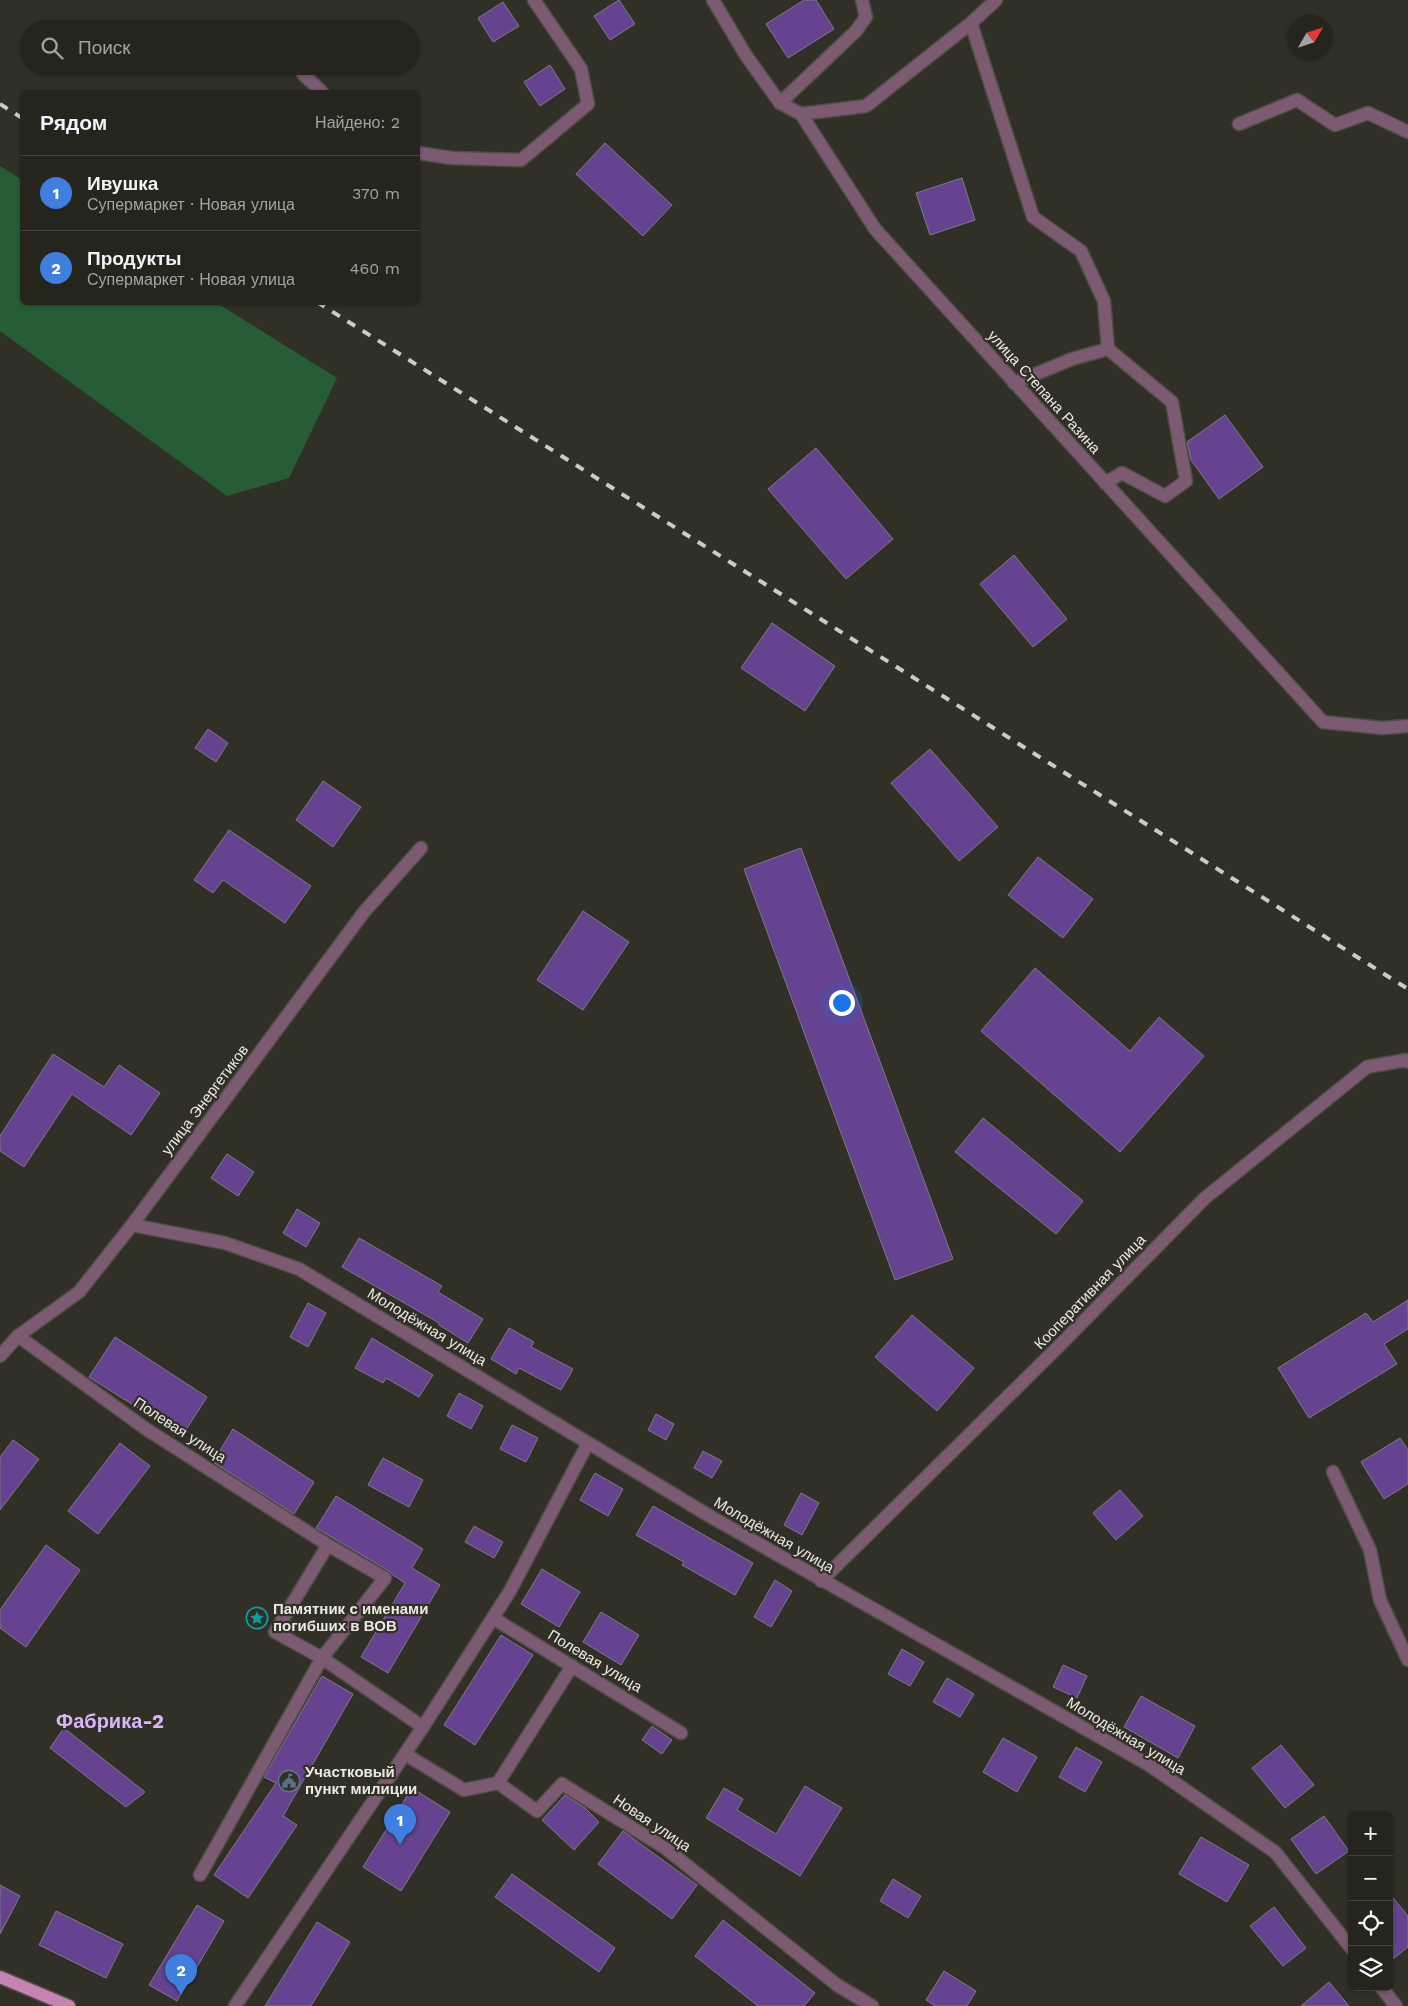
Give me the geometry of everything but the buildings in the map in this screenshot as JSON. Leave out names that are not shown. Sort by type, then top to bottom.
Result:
[{"type":"main road","points":[[0,1977],[70,2006]]},
{"type":"street","points":[[420,152],[452,158],[521,160],[588,104],[581,69],[534,0]]},
{"type":"street","name":"улица Степана Разина","points":[[713,0],[745,54],[780,102],[801,114],[875,229],[1323,722],[1382,728],[1408,726]]},
{"type":"street","points":[[780,102],[856,31],[866,18],[862,0]]},
{"type":"street","points":[[801,114],[866,106],[971,23],[996,0]]},
{"type":"street","points":[[971,23],[1033,217],[1081,251],[1104,301],[1108,349],[1172,402],[1186,481],[1165,496],[1122,473],[1105,483]]},
{"type":"street","points":[[304,75],[320,90]]},
{"type":"street","points":[[1239,124],[1297,100],[1335,125],[1368,113],[1408,132]]},
{"type":"street","points":[[1014,383],[1072,359],[1108,349]]},
{"type":"street","name":"улица Энергетиков","points":[[0,1356],[18,1336],[80,1292],[132,1225],[364,912],[421,848]]},
{"type":"street","name":"Кооперативная улица","points":[[821,1581],[1052,1354],[1205,1198],[1367,1068],[1407,1061]]},
{"type":"street","name":"Молодёжная улица","points":[[132,1225],[224,1243],[299,1269],[821,1581],[1149,1765],[1275,1852],[1349,1946]]},
{"type":"street","name":"Полевая улица","points":[[18,1336],[146,1429],[328,1545],[384,1578],[322,1658]]},
{"type":"street","points":[[235,2006],[423,1727],[510,1591],[588,1443]]},
{"type":"street","points":[[1333,1472],[1370,1550],[1380,1600],[1408,1660]]},
{"type":"street","points":[[328,1545],[275,1632],[322,1658],[423,1727]]},
{"type":"street","name":"Полевая улица","points":[[493,1618],[681,1733]]},
{"type":"street","points":[[200,1875],[322,1658]]},
{"type":"street","points":[[405,1754],[464,1790],[498,1783],[572,1666]]},
{"type":"street","name":"Новая улица","points":[[498,1783],[537,1811],[562,1784],[665,1848],[837,1985],[872,2006]]},
{"type":"street","points":[[1385,1991],[1396,2006]]},
{"type":"green space","points":[[0,166],[20,179],[20,305],[220,305],[337,378],[289,478],[227,496],[0,331]]},
{"type":"railway","points":[[0,104],[20,117]]},
{"type":"railway","points":[[322,305],[1408,989]]},
{"type":"place","name":"Памятник с именами погибших в ВОВ","points":[[257,1618]]},
{"type":"place","name":"Участковый пункт милиции","points":[[289,1781]]},
{"type":"place","name":"Ивушка","points":[[400,1845]]},
{"type":"place","name":"Продукты","points":[[181,1995]]},
{"type":"district","name":"Фабрика-2","points":[[110,1721]]}]
